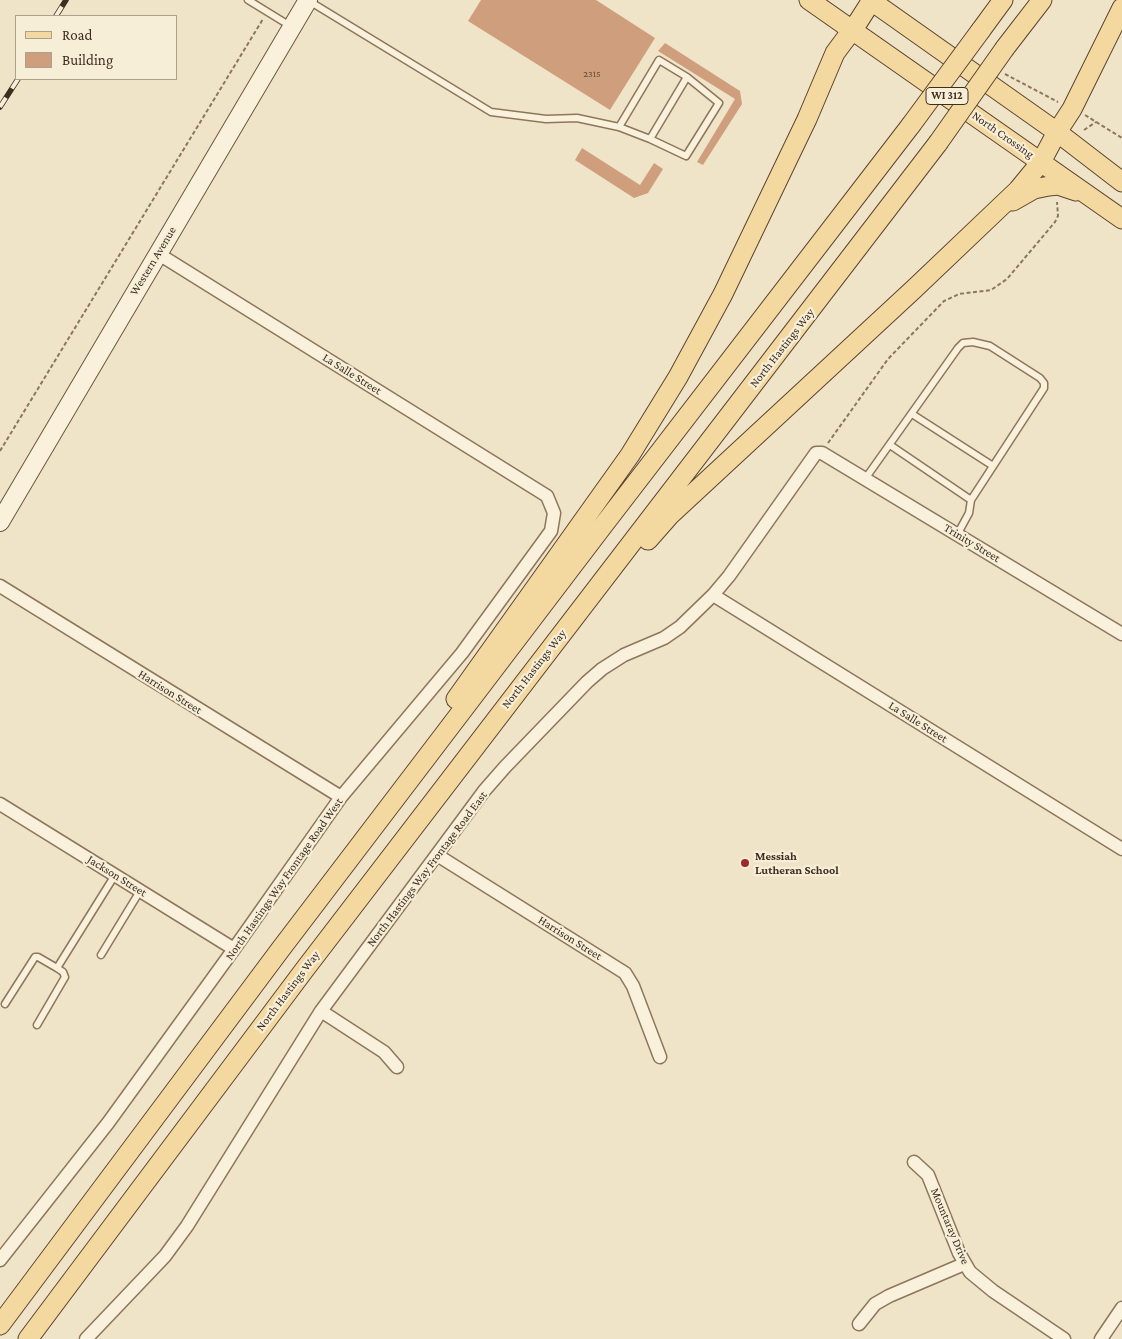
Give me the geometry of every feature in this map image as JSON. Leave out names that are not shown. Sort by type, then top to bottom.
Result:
[{"type":"main road","name":"North Crossing","points":[[809,0],[1122,218]]},
{"type":"main road","points":[[280,950],[630,455],[678,376],[723,294],[806,119],[835,53],[871,0]]},
{"type":"main road","name":"WI 312","points":[[871,0],[1057,132],[1122,182]]},
{"type":"main road","points":[[0,1325],[280,950],[602,527],[912,125],[1003,0]]},
{"type":"main road","name":"North Hastings Way","points":[[28,1339],[305,969],[938,143],[1005,48],[1042,0]]},
{"type":"main road","points":[[472,750],[670,516],[1018,190],[1041,162],[1072,109],[1122,8]]},
{"type":"main road","points":[[984,222],[1020,196],[1034,189],[1058,185],[1086,194]]},
{"type":"street","name":"Western Avenue","points":[[0,522],[308,0]]},
{"type":"street","name":"La Salle Street","points":[[158,253],[548,496]]},
{"type":"street","name":"North Hastings Way Frontage Road East","points":[[86,1339],[165,1256],[187,1226],[321,1011],[484,791],[587,682],[602,669],[624,655],[664,638],[680,627],[713,594],[729,576],[814,455],[819,452],[822,453]]},
{"type":"street","name":"Trinity Street","points":[[822,453],[1122,634]]},
{"type":"street","name":"North Hastings Way Frontage Road West","points":[[0,1260],[108,1123],[341,797],[462,652],[551,531],[554,513],[548,496]]},
{"type":"street","name":"Harrison Street","points":[[0,586],[341,797]]},
{"type":"street","name":"La Salle Street","points":[[713,594],[1122,849]]},
{"type":"street","name":"Jackson Street","points":[[3,808],[234,949]]},
{"type":"street","name":"Harrison Street","points":[[437,855],[625,973],[633,986],[660,1057]]},
{"type":"street","points":[[321,1011],[384,1052],[397,1067]]},
{"type":"street","name":"Mountaray Drive","points":[[914,1162],[923,1169],[932,1184],[964,1264],[977,1279],[1064,1339]]},
{"type":"street","points":[[859,1324],[875,1304],[889,1296],[964,1264]]},
{"type":"street","points":[[1101,1339],[1122,1308]]},
{"type":"lane","points":[[248,0],[293,28]]},
{"type":"lane","points":[[308,0],[491,112],[546,119],[577,118],[619,127],[686,156],[719,102],[687,77],[658,60],[619,127]]},
{"type":"lane","points":[[650,139],[687,77]]},
{"type":"lane","points":[[865,479],[963,343],[973,342],[990,346],[1002,353],[1040,378],[1044,383],[1044,388],[971,500],[969,513],[957,535]]},
{"type":"lane","points":[[912,414],[993,466]]},
{"type":"lane","points":[[890,445],[971,500]]},
{"type":"lane","points":[[57,968],[115,875]]},
{"type":"lane","points":[[101,954],[140,890]]},
{"type":"lane","points":[[5,1004],[35,957],[57,968],[63,972],[65,977],[37,1025]]},
{"type":"path","points":[[0,451],[267,12]]},
{"type":"path","points":[[1084,130],[1096,122]]},
{"type":"path","points":[[822,453],[836,430],[881,368],[940,304],[953,296],[991,290],[1007,279],[1058,216],[1057,199]]},
{"type":"building","points":[[481,0],[596,0],[655,38],[610,110],[468,21]]},
{"type":"building","points":[[665,43],[740,91],[742,104],[703,165],[697,162],[735,99],[658,51]]},
{"type":"building","points":[[582,148],[640,185],[654,163],[663,169],[648,193],[634,198],[575,160]]},
{"type":"railway","points":[[57,15],[66,0]]},
{"type":"railway","points":[[0,107],[17,80]]},
{"type":"place","name":"Messiah Lutheran School","points":[[745,863]]}]
